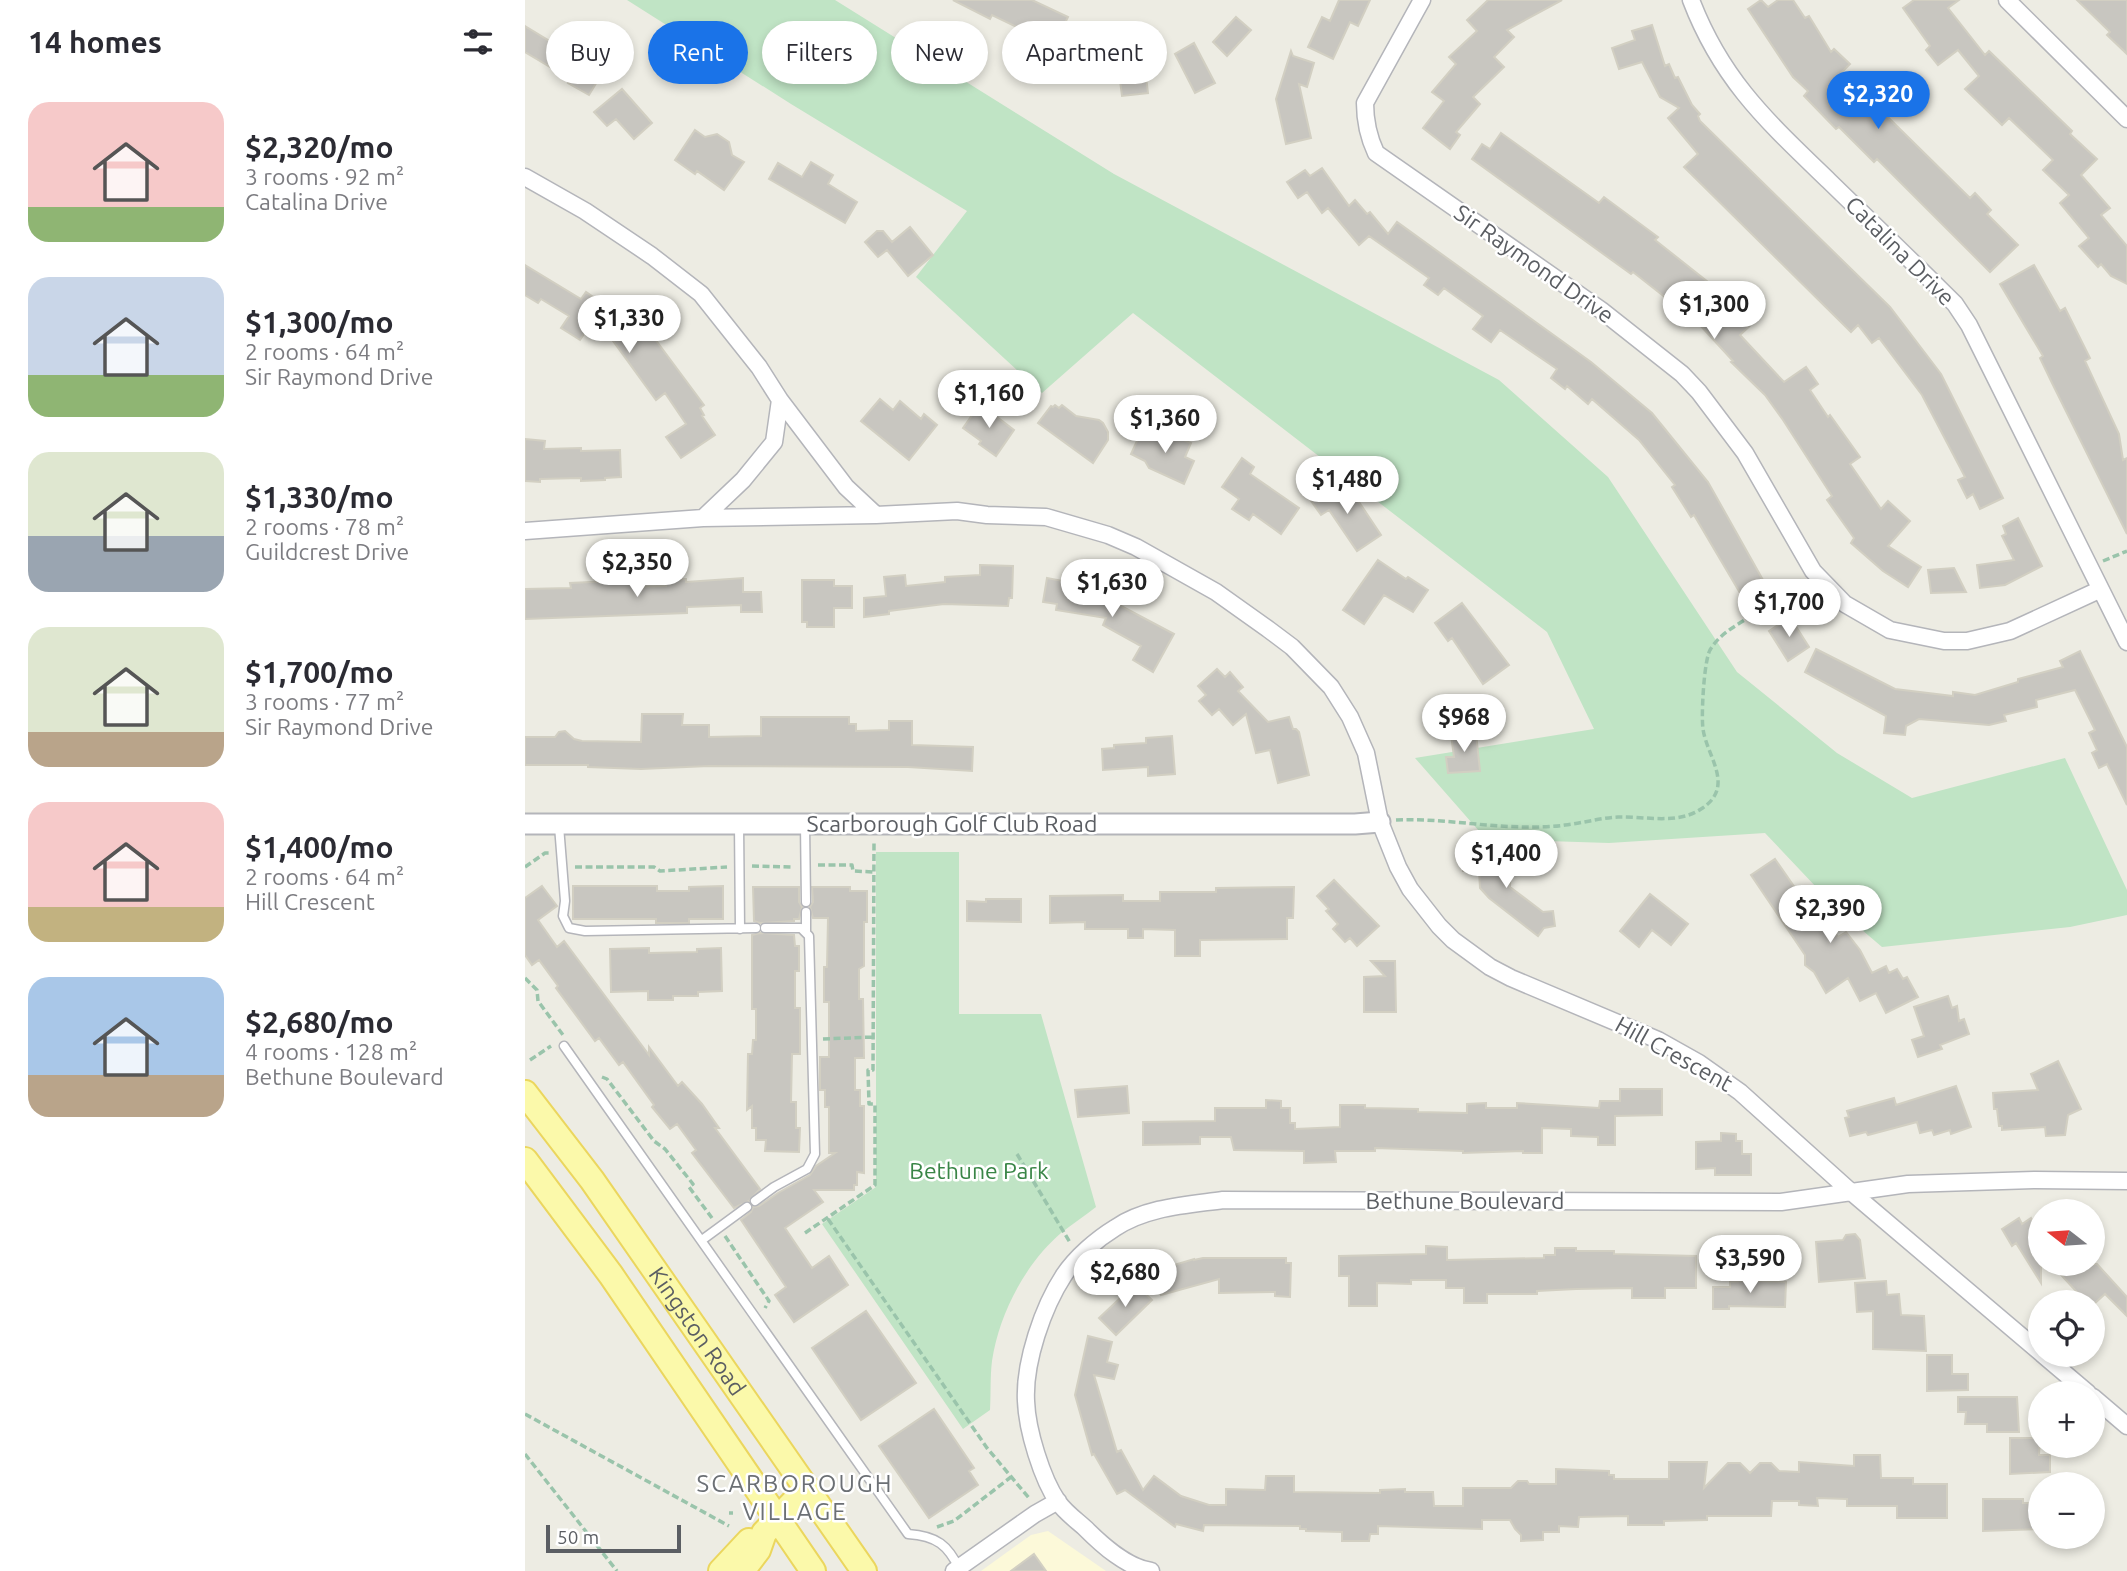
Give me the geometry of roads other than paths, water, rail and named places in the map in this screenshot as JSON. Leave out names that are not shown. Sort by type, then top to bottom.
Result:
[{"type":"main road","name":"Kingston Road","points":[[525,1093],[592,1180],[864,1571]]},
{"type":"main road","name":"Kingston Road","points":[[525,1160],[611,1275],[770,1525],[813,1571]]},
{"type":"main road","points":[[721,1571],[750,1539],[770,1525],[807,1488]]},
{"type":"main road","points":[[742,1571],[758,1550],[770,1525]]},
{"type":"street","name":"Sir Raymond Drive","points":[[1422,0],[1365,103],[1365,120],[1376,153],[1601,310],[1682,374],[1745,453],[1813,571],[1845,604],[1890,630],[1944,641],[1991,638],[2099,590]]},
{"type":"street","name":"Catalina Drive","points":[[1691,0],[1700,24],[1738,88],[1770,123],[1955,304],[1969,325],[2127,642]]},
{"type":"street","points":[[2007,0],[2127,119]]},
{"type":"street","points":[[525,177],[585,211],[701,295],[759,367],[780,400],[846,487],[876,515]]},
{"type":"street","points":[[703,518],[743,480],[774,442],[780,400]]},
{"type":"street","name":"Hill Crescent","points":[[525,531],[703,518],[957,511],[1046,517],[1108,535],[1136,547],[1216,592],[1292,647],[1331,687],[1350,717],[1366,753],[1380,822],[1398,867],[1439,926],[1468,952],[1511,978],[1612,1019],[1699,1063],[1740,1092],[1850,1191],[2028,1343]]},
{"type":"street","name":"Scarborough Golf Club Road","points":[[525,824],[1380,822]]},
{"type":"street","name":"Bethune Boulevard","points":[[1142,1570],[1098,1541],[1058,1501],[1041,1470],[1026,1401],[1038,1328],[1065,1274],[1118,1226],[1157,1210],[1223,1200],[1781,1202],[1907,1184],[2035,1180],[2127,1181]]},
{"type":"street","name":"Hill Crescent","points":[[2057,1367],[2074,1381]]},
{"type":"street","points":[[2105,1407],[2127,1426]]},
{"type":"street","points":[[958,1570],[1035,1514],[1058,1501]]},
{"type":"lane","points":[[559,824],[565,901],[563,916],[569,928],[585,931],[799,928],[806,931]]},
{"type":"lane","points":[[739,824],[740,929]]},
{"type":"lane","points":[[805,824],[806,902]]},
{"type":"lane","points":[[755,1201],[774,1186],[807,1169],[815,1154],[809,936],[806,931],[806,912]]},
{"type":"lane","points":[[564,1041],[908,1534],[931,1538],[943,1544],[948,1548],[958,1570]]},
{"type":"lane","points":[[702,1240],[747,1207]]},
{"type":"district","name":"SCARBOROUGH VILLAGE","points":[[795,1498]]},
{"type":"park label","name":"Bethune Park","points":[[979,1171]]}]
